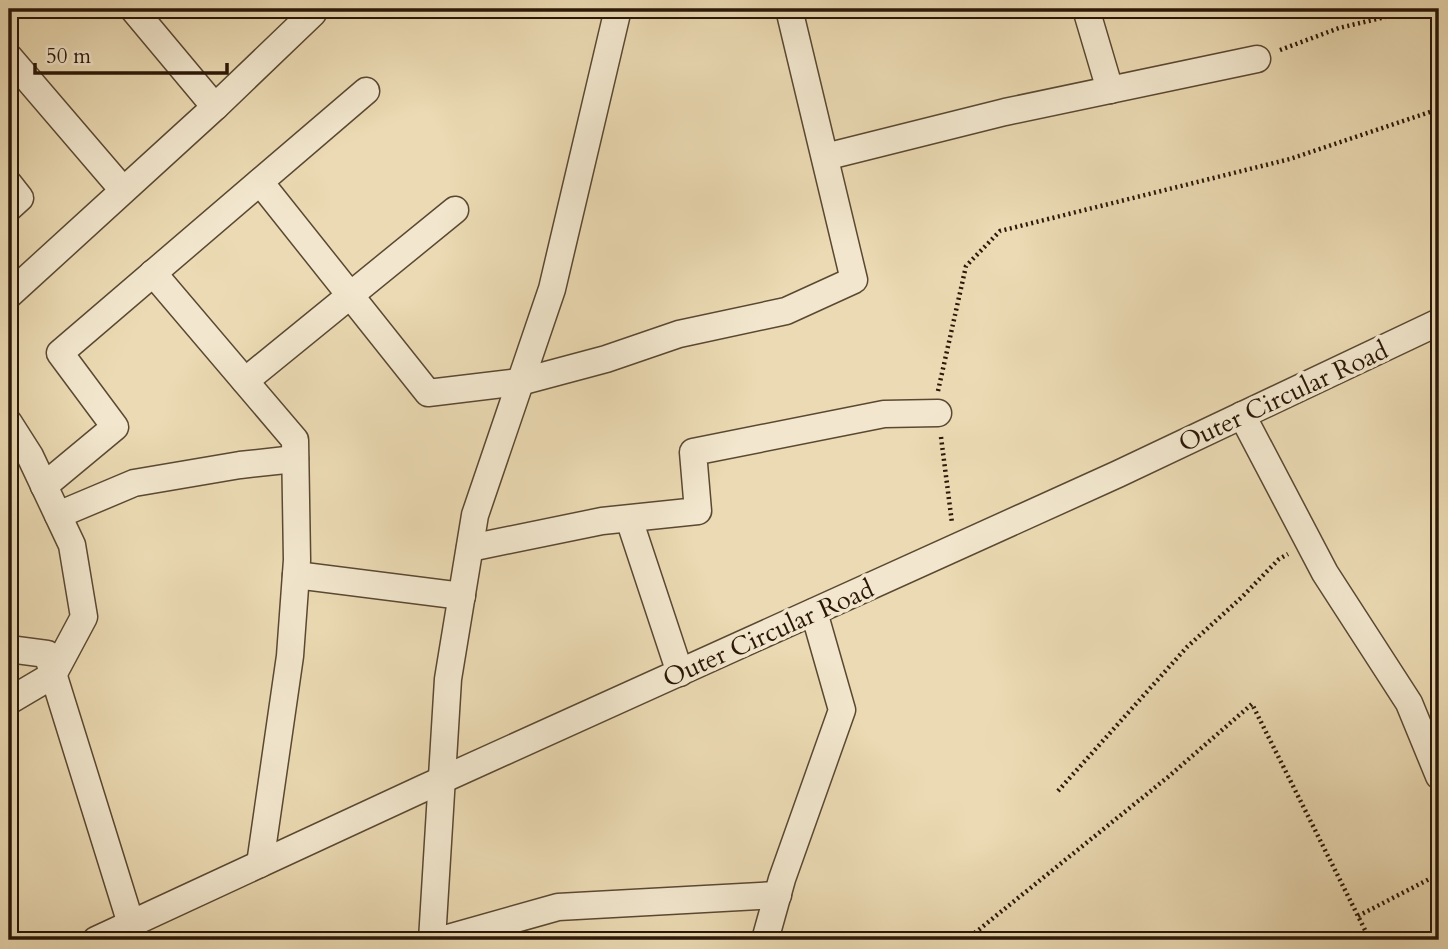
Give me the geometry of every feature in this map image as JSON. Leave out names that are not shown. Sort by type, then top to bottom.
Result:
[{"type":"street","points":[[133,9],[215,107]]},
{"type":"street","points":[[432,940],[448,678],[475,515],[552,289],[618,9]]},
{"type":"street","points":[[260,182],[428,393],[520,382],[606,359],[679,334],[786,311],[854,280],[789,9]]},
{"type":"street","points":[[1086,9],[1110,90]]},
{"type":"street","points":[[9,295],[215,107],[313,13]]},
{"type":"street","points":[[9,57],[123,190]]},
{"type":"street","points":[[825,157],[1005,112],[1257,59]]},
{"type":"street","points":[[44,486],[115,427],[60,353],[366,91]]},
{"type":"street","points":[[9,184],[20,198],[9,208]]},
{"type":"street","points":[[245,382],[455,210]]},
{"type":"street","points":[[153,273],[295,440],[296,575],[290,656],[260,864]]},
{"type":"street","name":"Outer Circular Road","points":[[96,940],[955,548],[1439,322]]},
{"type":"street","points":[[470,548],[602,521],[698,511],[693,452],[884,414],[937,413]]},
{"type":"street","points":[[1242,415],[1325,573],[1409,703],[1439,776]]},
{"type":"street","points":[[9,423],[30,456],[72,545],[84,617],[53,675],[9,701]]},
{"type":"street","points":[[58,515],[134,483],[240,465],[295,459]]},
{"type":"street","points":[[629,519],[680,673]]},
{"type":"street","points":[[296,575],[462,596]]},
{"type":"street","points":[[765,940],[842,710],[814,612]]},
{"type":"street","points":[[9,649],[47,654],[131,924]]},
{"type":"street","points":[[441,940],[558,906],[778,895]]},
{"type":"path","points":[[1257,59],[1339,28],[1419,9]]},
{"type":"path","points":[[955,548],[936,401],[966,266],[1000,231],[1290,159],[1439,109]]},
{"type":"path","points":[[1058,792],[1187,647],[1279,559],[1308,542]]},
{"type":"path","points":[[966,940],[1168,777],[1252,704],[1370,940]]},
{"type":"path","points":[[1358,916],[1439,874]]}]
